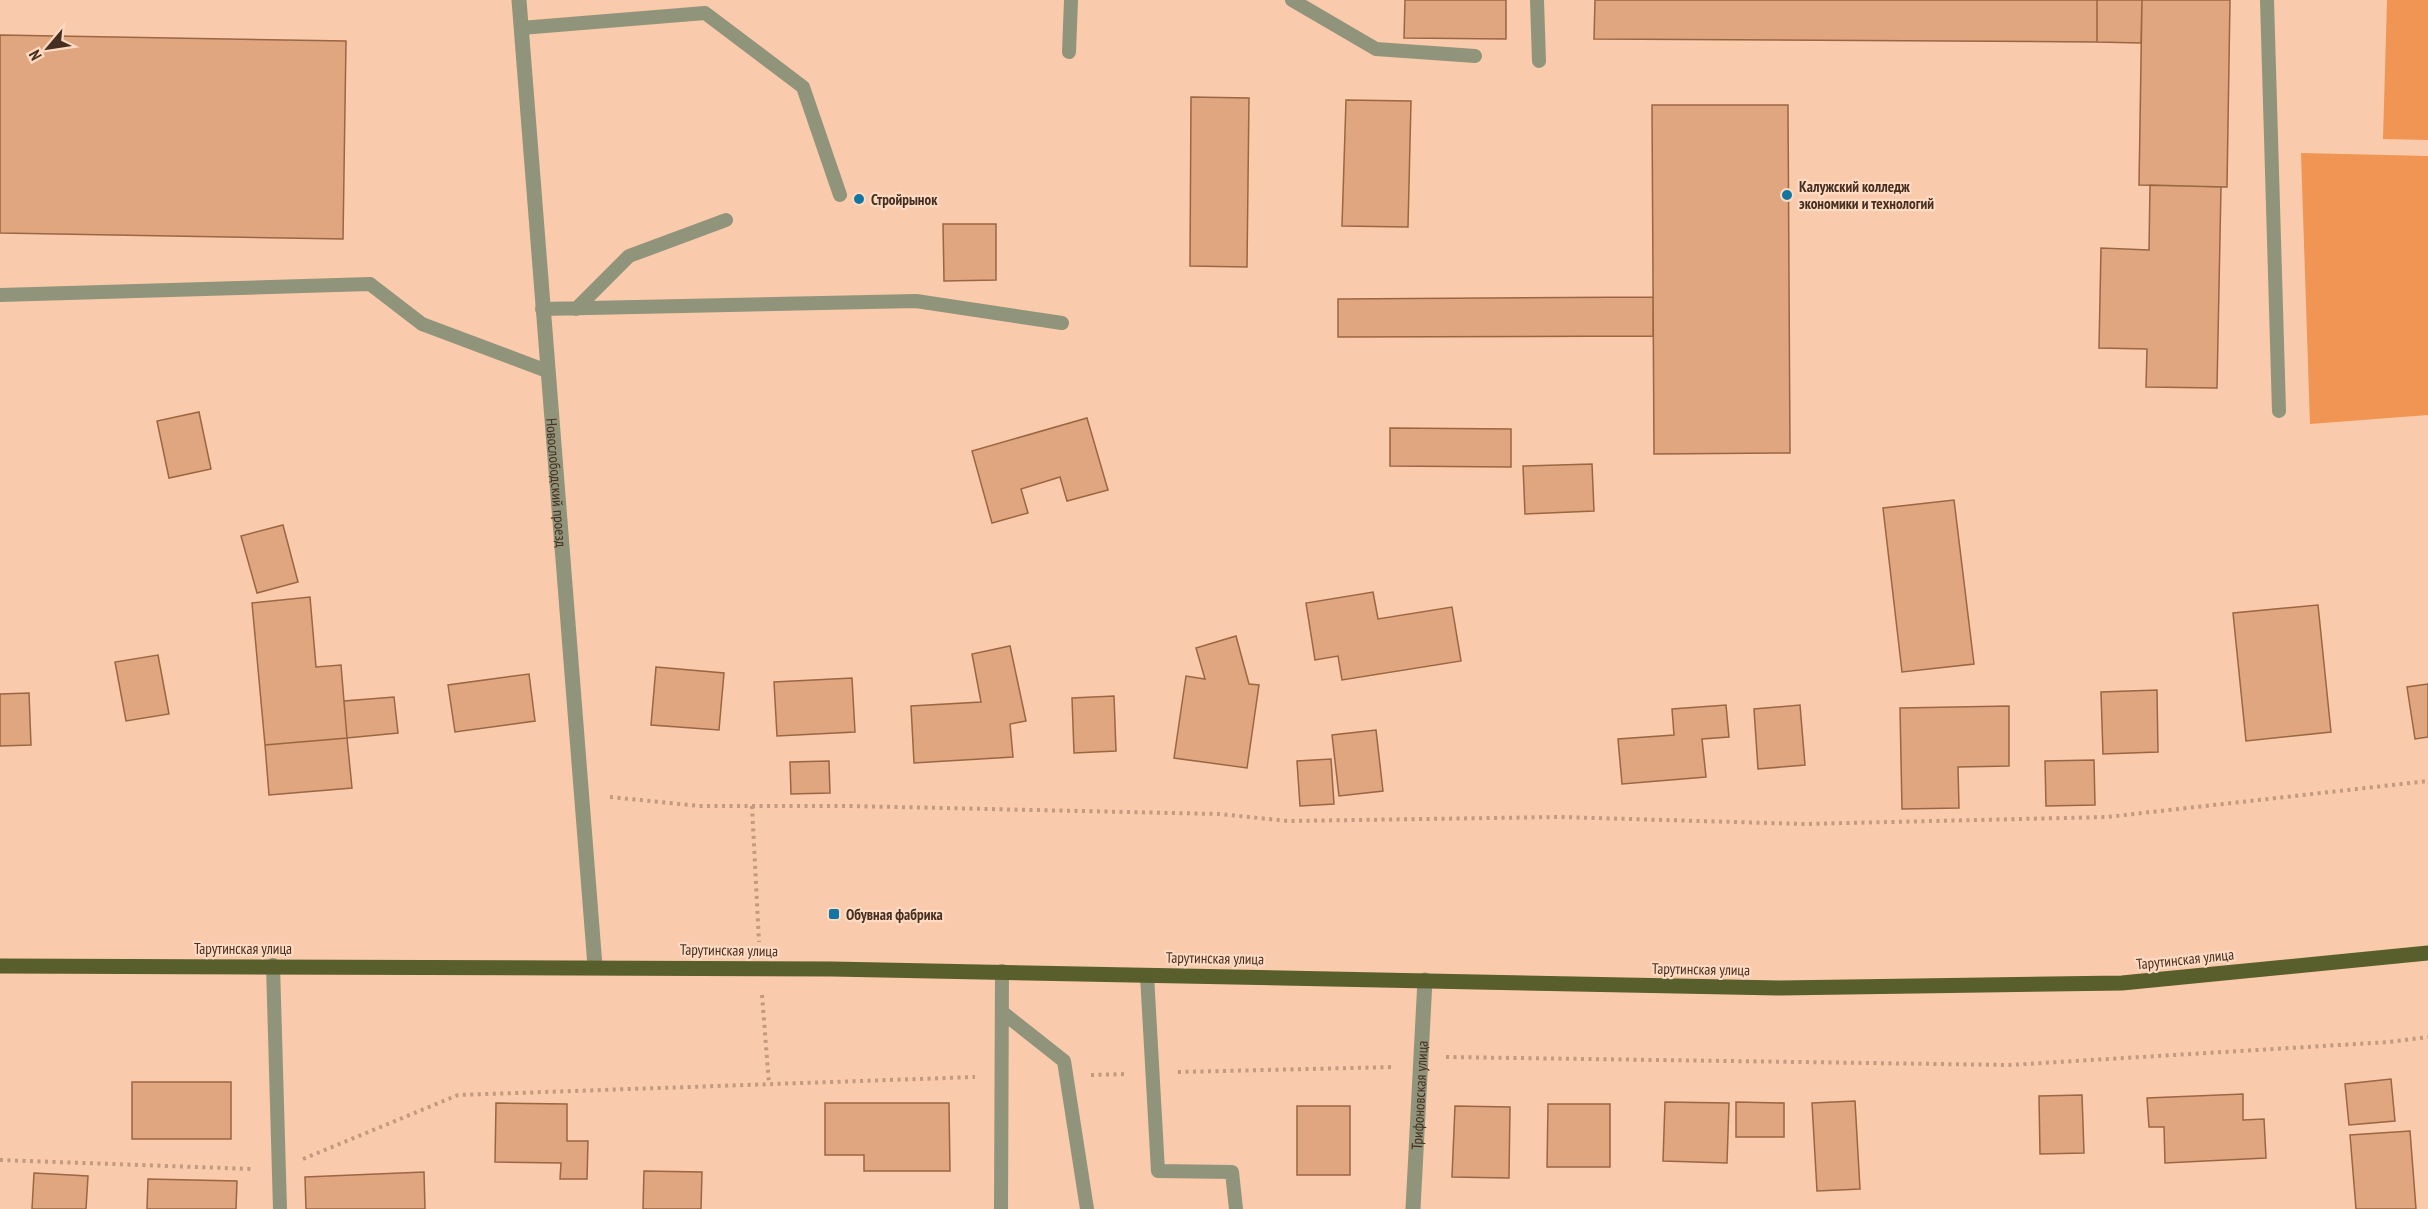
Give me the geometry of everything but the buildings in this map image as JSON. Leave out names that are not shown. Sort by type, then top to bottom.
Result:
[{"type":"main road","name":"Тарутинская улица","points":[[0,966],[595,966],[1002,971],[1779,988],[2122,983],[2428,953]]},
{"type":"street","name":"Новослободский проезд","points":[[519,0],[595,966]]},
{"type":"street","name":"Трифоновская улица","points":[[1413,1209],[1425,980]]},
{"type":"lane","points":[[1069,52],[1071,0]]},
{"type":"lane","points":[[1292,0],[1376,49],[1475,56]]},
{"type":"lane","points":[[1537,0],[1539,61]]},
{"type":"lane","points":[[2267,0],[2278,411]]},
{"type":"lane","points":[[521,28],[705,13],[803,87],[840,195]]},
{"type":"lane","points":[[576,309],[629,256],[726,220]]},
{"type":"lane","points":[[0,295],[370,284],[422,324],[547,371]]},
{"type":"lane","points":[[542,309],[916,301],[1062,323]]},
{"type":"lane","points":[[273,965],[280,1209]]},
{"type":"lane","points":[[1001,1209],[1002,971]]},
{"type":"lane","points":[[1147,975],[1158,1171],[1232,1172],[1236,1209]]},
{"type":"lane","points":[[1002,1012],[1064,1061],[1087,1209]]},
{"type":"path","points":[[610,797],[699,806],[1219,814],[1288,821],[1560,817],[1816,824],[2108,817],[2428,782]]},
{"type":"path","points":[[752,806],[758,904]]},
{"type":"path","points":[[1395,1067],[1421,1057],[2009,1065],[2428,1037]]},
{"type":"path","points":[[0,1160],[279,1169],[458,1095],[769,1084]]},
{"type":"shaded area","points":[[2387,0],[2428,0],[2428,140],[2383,139]]},
{"type":"shaded area","points":[[2301,153],[2428,156],[2428,415],[2310,424]]},
{"type":"place","name":"Калужский колледж экономики и технологий","points":[[1787,195]]},
{"type":"place","name":"Стройрынок","points":[[859,199]]},
{"type":"place","name":"Обувная фабрика","points":[[834,914]]}]
